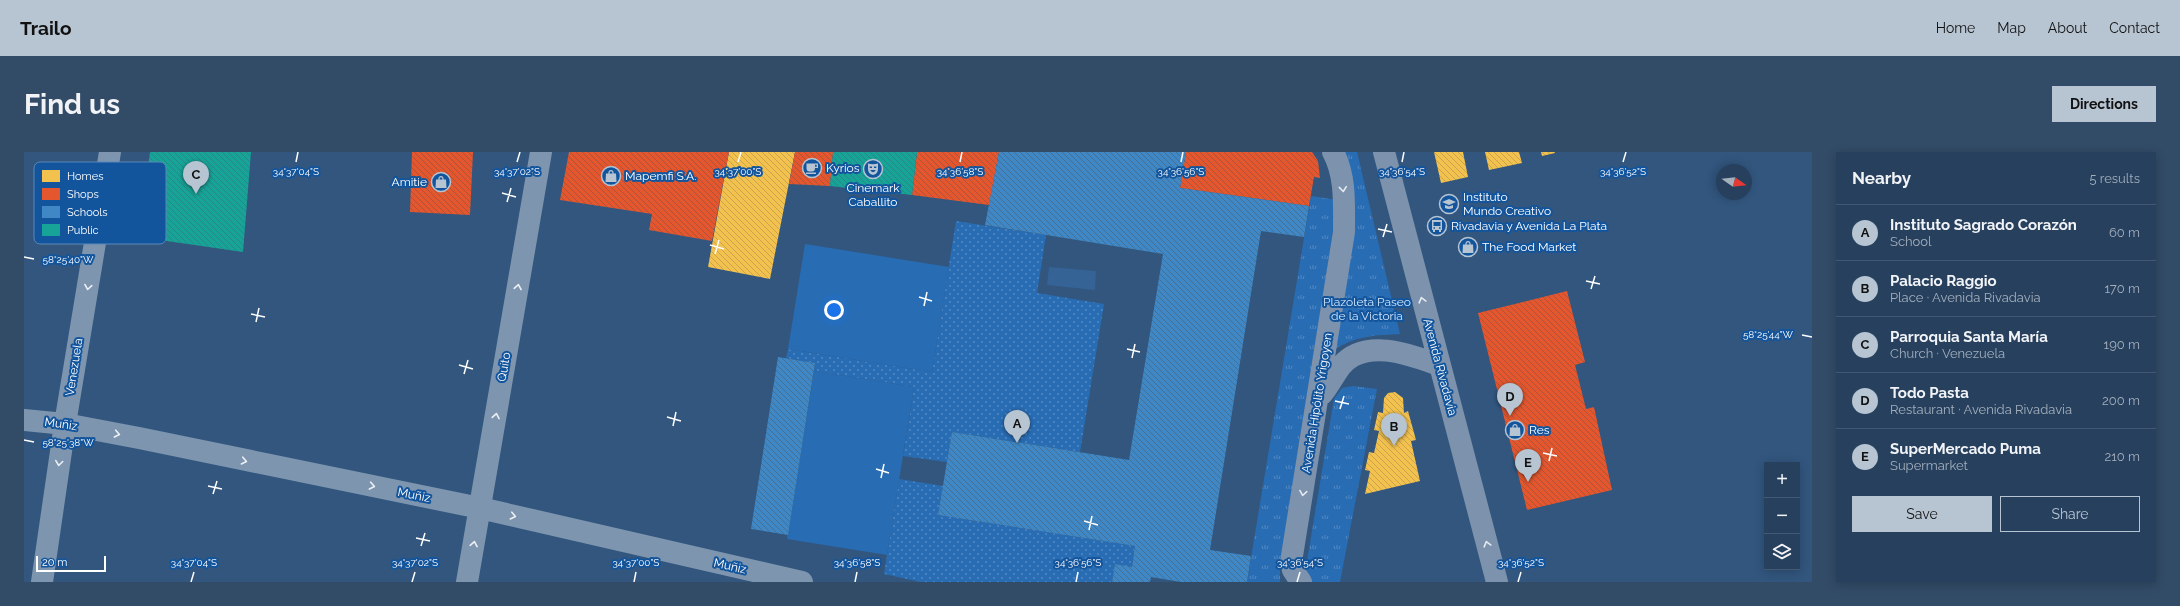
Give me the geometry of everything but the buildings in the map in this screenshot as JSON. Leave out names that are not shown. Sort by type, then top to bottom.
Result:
[{"type":"main road","name":"Avenida Hipólito Yrigoyen","points":[[1301,582],[1293,570],[1292,562],[1319,399],[1344,232],[1342,181],[1338,163],[1333,152]]},
{"type":"main road","name":"Avenida Rivadavia","points":[[1384,152],[1497,582]]},
{"type":"main road","points":[[1319,399],[1341,366],[1353,357],[1369,352],[1395,350],[1439,365]]},
{"type":"street","name":"Venezuela","points":[[108,162],[110,152]]},
{"type":"street","name":"Quito","points":[[467,582],[541,152]]},
{"type":"street","name":"Venezuela","points":[[42,582],[65,424],[95,244]]},
{"type":"street","name":"Muñiz","points":[[24,420],[65,424],[480,508],[802,582]]},
{"type":"green space","name":"Plazoleta Paseo de la Victoria","points":[[1344,152],[1357,152],[1400,334],[1366,337],[1342,345],[1334,350]]},
{"type":"green space","name":"Plazoleta Paseo de la Victoria","points":[[1311,196],[1338,200],[1280,564],[1280,582],[1247,582]]},
{"type":"green space","points":[[956,221],[1046,235],[1037,293],[1104,304],[1080,452],[952,432],[947,462],[903,456],[914,387],[814,371],[815,363],[786,358],[788,349],[932,372]]},
{"type":"green space","points":[[805,244],[949,267],[932,372],[788,349]]},
{"type":"green space","points":[[814,371],[914,387],[887,555],[787,539]]},
{"type":"green space","points":[[1353,386],[1377,389],[1340,582],[1310,582],[1307,573],[1307,561],[1334,399],[1342,388]]},
{"type":"green space","points":[[899,479],[943,486],[938,515],[1135,546],[1132,567],[1115,564],[1112,582],[921,582],[884,574]]},
{"type":"shaded area","points":[[1049,267],[1096,271],[1095,290],[1047,285]]},
{"type":"place","name":"Kyrios","points":[[812,168]]},
{"type":"place","name":"Cinemark Caballito","points":[[873,169]]},
{"type":"place","name":"Mapemfi S.A.","points":[[611,176]]},
{"type":"place","name":"Amitie","points":[[441,182]]},
{"type":"place","name":"Parroquia Santa María","points":[[196,194]]},
{"type":"place","name":"Instituto Mundo Creativo","points":[[1449,204]]},
{"type":"place","name":"Rivadavia y Avenida La Plata","points":[[1437,226]]},
{"type":"place","name":"The Food Market","points":[[1468,247]]},
{"type":"place","name":"Todo Pasta","points":[[1510,416]]},
{"type":"place","name":"Res","points":[[1515,430]]},
{"type":"place","name":"Instituto Sagrado Corazón","points":[[1017,443]]},
{"type":"place","name":"Palacio Raggio","points":[[1394,446]]},
{"type":"place","name":"SuperMercado Puma","points":[[1528,482]]}]
